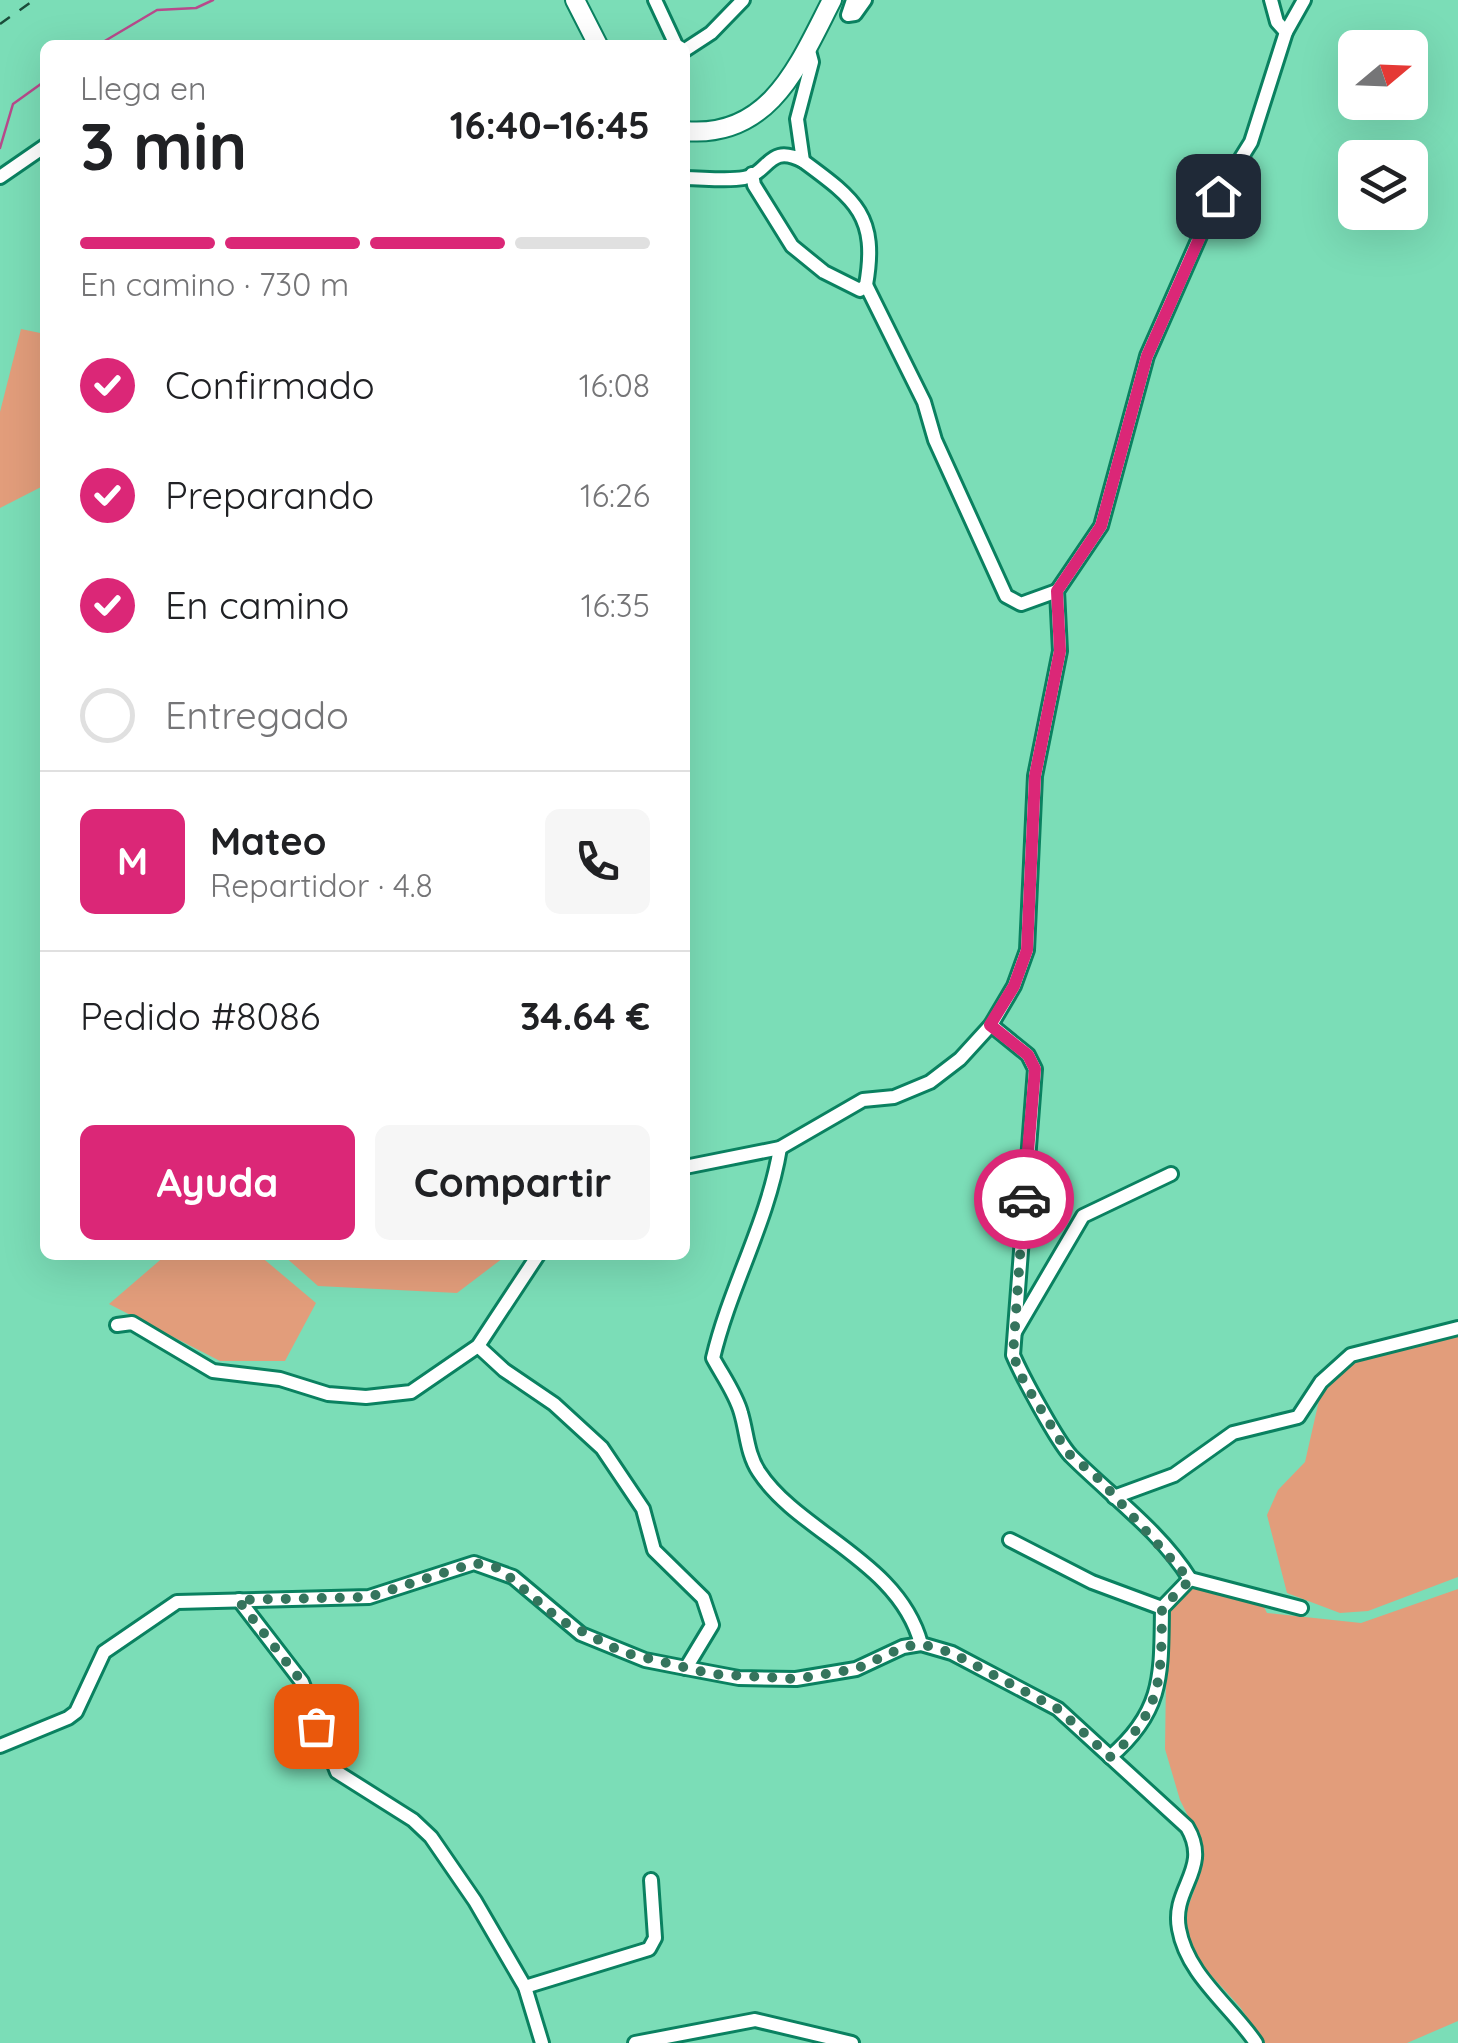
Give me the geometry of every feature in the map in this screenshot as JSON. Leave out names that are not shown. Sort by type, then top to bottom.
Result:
[{"type":"main road","points":[[575,0],[595,40]]},
{"type":"main road","points":[[690,132],[722,131],[757,116],[784,89],[832,0]]},
{"type":"street","points":[[655,0],[674,40]]},
{"type":"street","points":[[690,47],[712,33],[743,0]]},
{"type":"street","points":[[853,0],[848,15],[855,14],[865,0]]},
{"type":"street","points":[[1271,0],[1276,22],[1286,32]]},
{"type":"street","points":[[690,178],[752,174],[773,157],[791,155],[830,181],[866,220],[872,240],[866,284],[924,402],[935,440],[1006,596],[1021,604],[1057,591],[1101,526],[1147,356],[1218,196],[1251,142],[1286,32],[1304,0]]},
{"type":"street","points":[[803,161],[798,119],[812,62],[808,47]]},
{"type":"street","points":[[0,177],[40,149]]},
{"type":"street","points":[[752,174],[754,185],[792,246],[824,272],[860,290],[866,284]]},
{"type":"street","points":[[690,1166],[780,1148],[863,1100],[894,1097],[930,1082],[990,1025],[1014,986],[1027,950],[1035,776],[1060,651],[1057,591]]},
{"type":"street","points":[[990,1025],[1028,1055],[1035,1069],[1013,1355],[1024,1382],[1068,1453],[1190,1580],[1301,1608]]},
{"type":"street","points":[[780,1148],[773,1191],[723,1314],[713,1358],[741,1411],[748,1446],[759,1472],[854,1553],[890,1591],[917,1628],[921,1644]]},
{"type":"street","points":[[1014,1333],[1083,1216],[1171,1174]]},
{"type":"street","points":[[118,1325],[132,1323],[213,1371],[280,1379],[328,1394],[411,1392],[478,1346],[535,1260]]},
{"type":"street","points":[[1114,1497],[1174,1475],[1232,1432],[1298,1417],[1321,1382],[1351,1355],[1458,1328]]},
{"type":"street","points":[[478,1346],[554,1404],[624,1476],[643,1509],[654,1550],[710,1611],[707,1638],[686,1668]]},
{"type":"street","points":[[1010,1540],[1032,1554],[1162,1608]]},
{"type":"street","points":[[0,1746],[76,1712],[104,1652],[176,1602],[369,1597],[474,1563],[513,1577],[582,1634],[646,1660],[738,1678],[796,1679],[856,1669],[904,1647],[921,1644],[952,1653],[1058,1709],[1187,1826],[1197,1844],[1196,1862],[1179,1905],[1183,1946],[1195,1970],[1235,2012],[1256,2043]]},
{"type":"street","points":[[1110,1757],[1150,1714],[1161,1676],[1162,1608],[1190,1580]]},
{"type":"street","points":[[238,1600],[302,1682],[337,1772],[414,1820],[431,1837],[475,1901],[525,1988],[542,2043]]},
{"type":"street","points":[[525,1988],[650,1949],[655,1938],[652,1880]]},
{"type":"street","points":[[635,2043],[754,2020],[793,2036],[852,2043]]},
{"type":"shaded area","points":[[21,329],[40,333],[40,488],[0,508],[0,412]]},
{"type":"shaded area","points":[[160,1260],[265,1260],[316,1303],[285,1361],[220,1361],[109,1304]]},
{"type":"shaded area","points":[[289,1260],[500,1260],[457,1293],[318,1286]]},
{"type":"shaded area","points":[[1458,1334],[1458,1577],[1368,1611],[1340,1613],[1287,1593],[1267,1515],[1278,1490],[1305,1462],[1320,1396],[1341,1372],[1363,1357]]},
{"type":"shaded area","points":[[1191,1585],[1262,1603],[1267,1613],[1361,1623],[1458,1589],[1458,2021],[1407,2043],[1264,2043],[1240,2007],[1199,1962],[1187,1934],[1186,1913],[1202,1868],[1201,1842],[1180,1800],[1165,1749],[1167,1608]]},
{"type":"waterway","points":[[106,40],[157,10],[196,8],[213,0]]},
{"type":"waterway","points":[[0,148],[13,104],[40,85]]},
{"type":"railway","points":[[0,24],[34,0]]},
{"type":"way so far","points":[[316,1726],[302,1682],[238,1600],[369,1597],[460,1564],[474,1563],[499,1568],[513,1577],[560,1620],[582,1634],[646,1660],[712,1674],[796,1679],[856,1669],[904,1647],[921,1644],[952,1653],[1058,1709],[1110,1757],[1130,1740],[1150,1714],[1161,1676],[1162,1608],[1190,1580],[1182,1566],[1100,1480],[1068,1453],[1049,1416],[1024,1382],[1013,1355],[1024,1199]]},
{"type":"route","points":[[1024,1199],[1035,1069],[1028,1055],[990,1025],[1014,986],[1027,950],[1035,776],[1048,695],[1060,651],[1057,591],[1101,526],[1121,440],[1147,356],[1218,196]]}]
